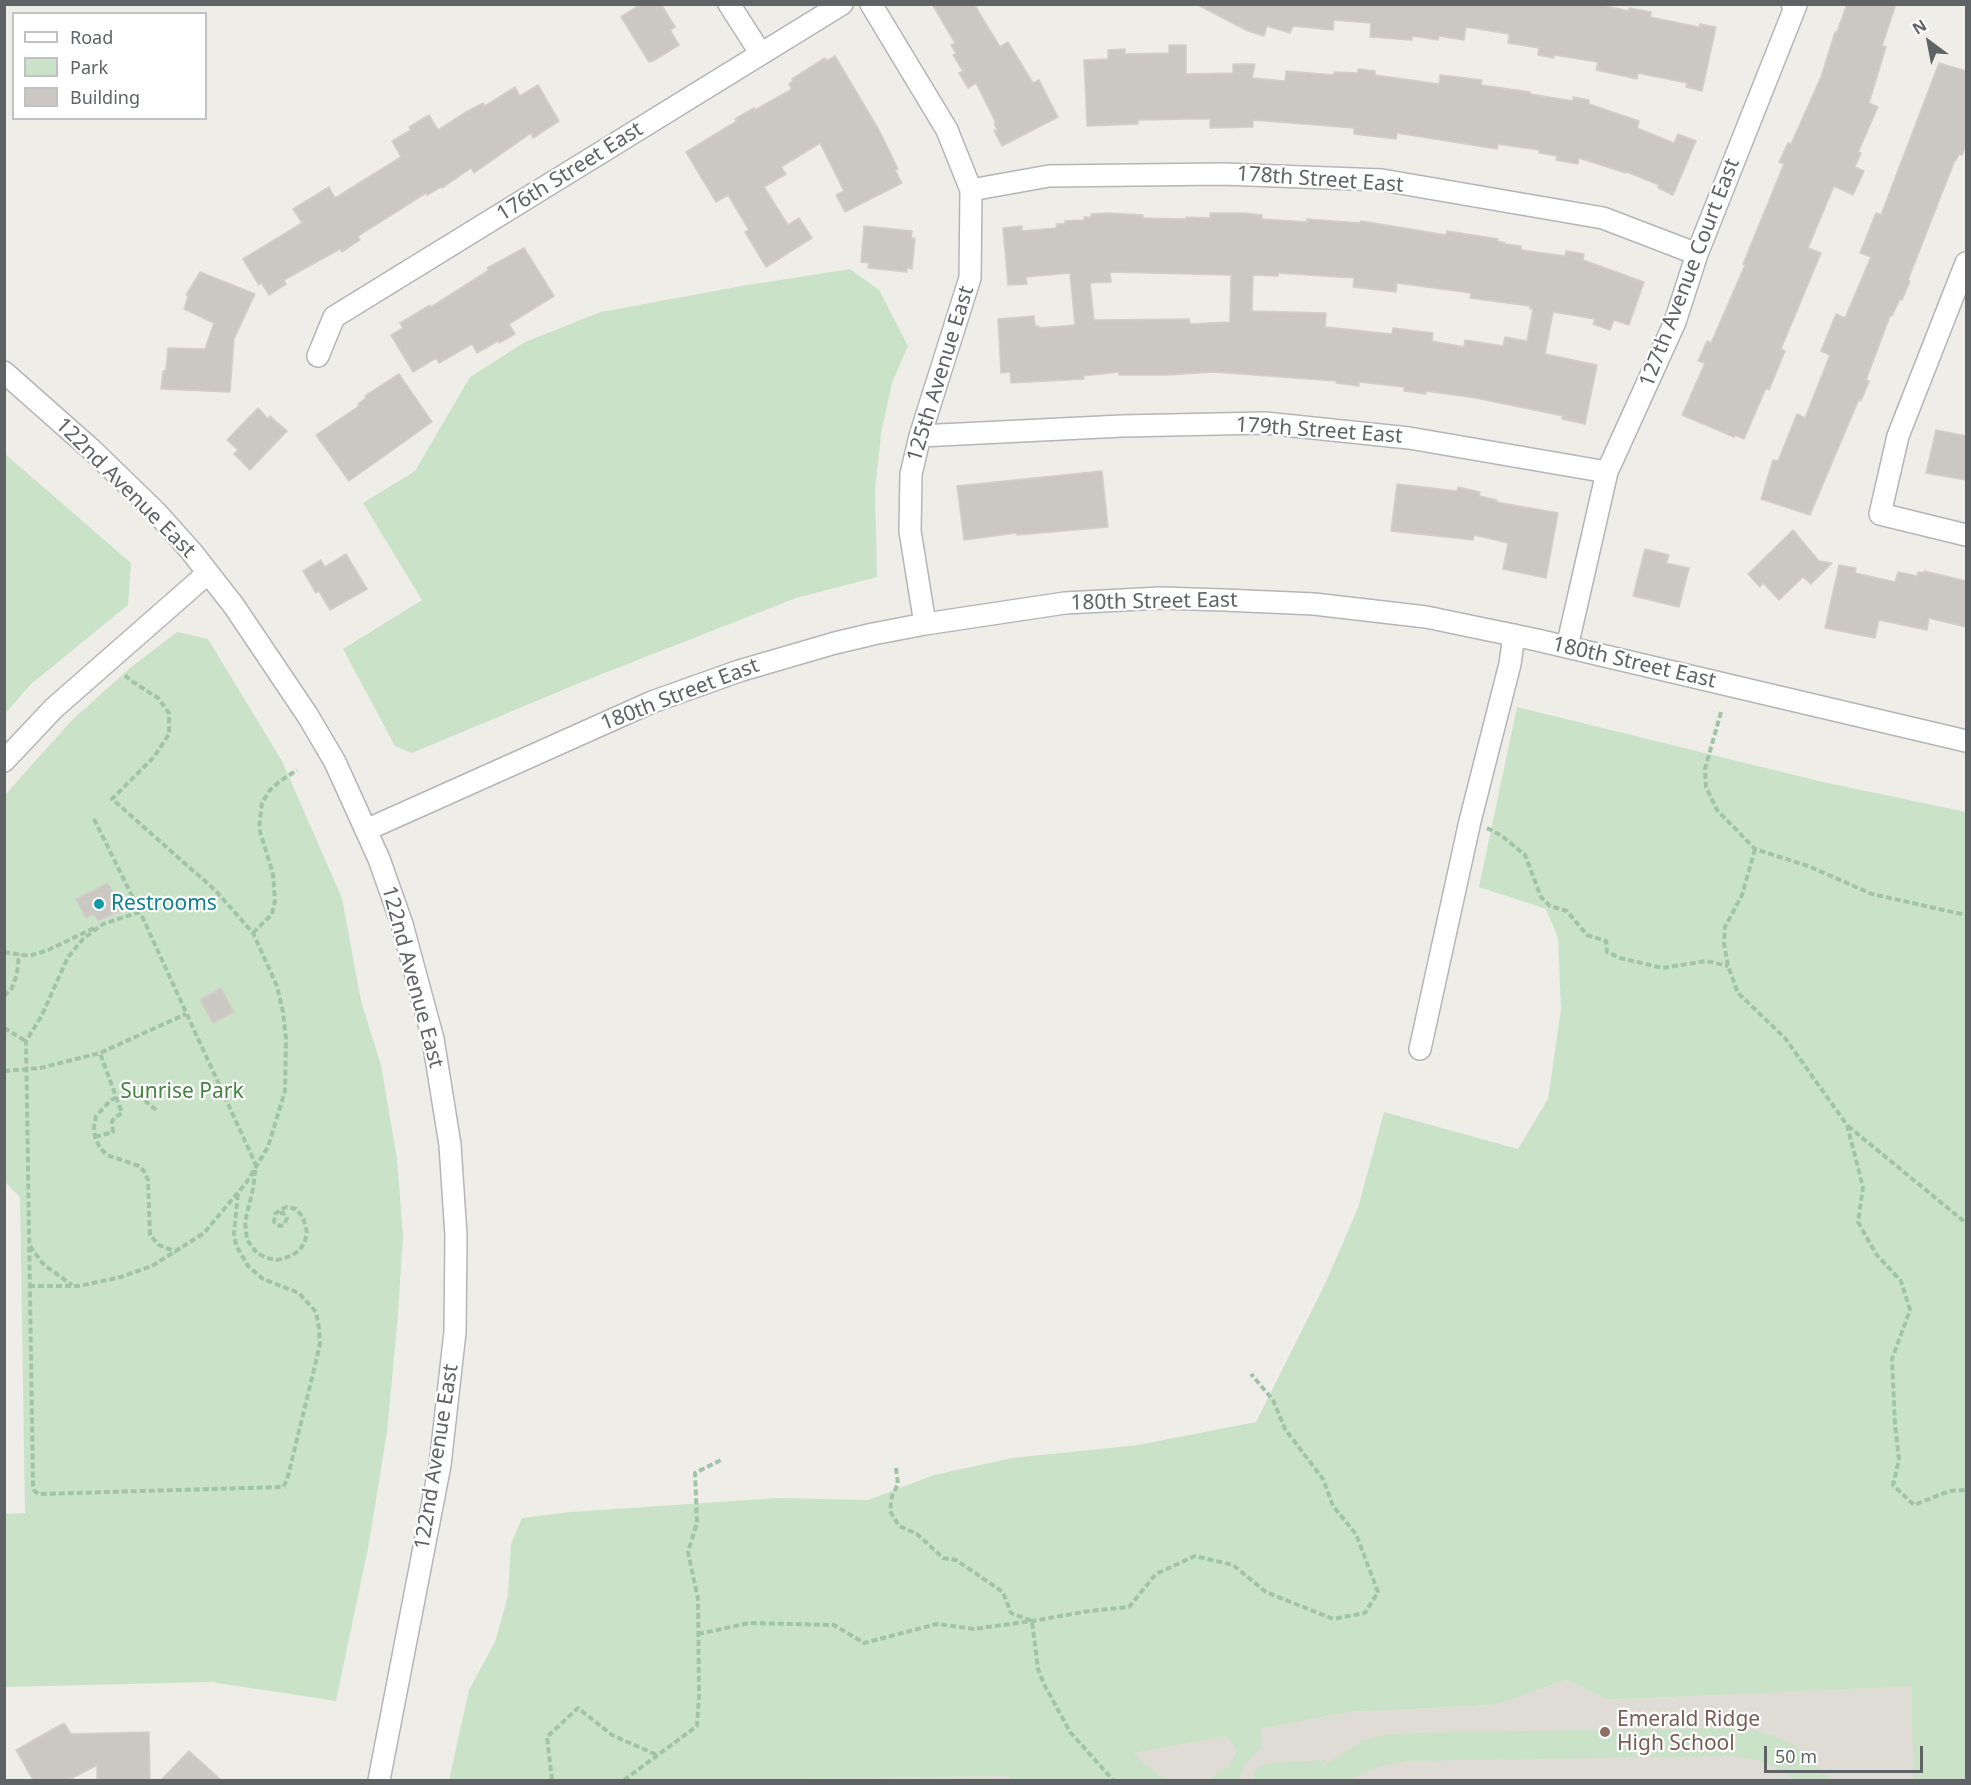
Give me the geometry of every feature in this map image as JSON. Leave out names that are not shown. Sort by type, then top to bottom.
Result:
[{"type":"street","points":[[729,4],[761,54]]},
{"type":"street","name":"176th Street East","points":[[318,356],[333,317],[842,4]]},
{"type":"street","name":"125th Avenue East","points":[[871,4],[947,130],[972,190],[970,278],[920,436],[911,474],[910,531],[925,624]]},
{"type":"street","name":"127th Avenue Court East","points":[[1567,647],[1607,472],[1675,322],[1697,254],[1794,5]]},
{"type":"street","name":"178th Street East","points":[[972,190],[1048,176],[1222,174],[1382,180],[1603,218],[1697,254]]},
{"type":"street","points":[[1966,263],[1962,287],[1898,436],[1880,514],[1966,536]]},
{"type":"street","name":"122nd Avenue East","points":[[4,372],[91,449],[148,504],[208,573],[240,615],[308,716],[335,762],[366,830],[402,924],[433,1039],[450,1145],[456,1236],[455,1332],[440,1465],[379,1780]]},
{"type":"street","name":"179th Street East","points":[[920,436],[1122,426],[1265,423],[1409,438],[1607,472]]},
{"type":"street","points":[[4,761],[54,708],[208,573]]},
{"type":"street","name":"180th Street East","points":[[366,830],[651,702],[739,671],[835,643],[925,624],[1065,603],[1160,598],[1314,604],[1426,617],[1567,647],[1966,741]]},
{"type":"street","points":[[1420,1049],[1470,821],[1510,664],[1514,635]]},
{"type":"path","points":[[29,1286],[73,1286],[121,1277],[152,1266],[204,1233],[238,1193],[268,1147],[285,1091],[286,1039],[277,986],[253,933],[215,890],[112,799],[154,757],[169,734],[169,713],[158,698],[130,681],[117,668]]},
{"type":"path","points":[[1721,712],[1705,769],[1706,787],[1717,810],[1755,849],[1808,866],[1872,894],[1966,915]]},
{"type":"path","points":[[253,933],[272,914],[275,901],[273,874],[259,828],[262,803],[270,790],[297,770]]},
{"type":"path","points":[[94,819],[140,912],[256,1165],[245,1222],[250,1244],[257,1253],[277,1260],[291,1256],[300,1250],[306,1241],[308,1232],[303,1216],[296,1209],[287,1207],[278,1213]]},
{"type":"path","points":[[1470,821],[1502,836],[1525,855],[1541,897],[1550,906],[1567,911],[1587,935],[1606,941],[1607,952],[1620,958],[1663,968],[1706,961],[1728,966]]},
{"type":"path","points":[[1755,849],[1742,895],[1725,927],[1724,943],[1728,966],[1738,993],[1785,1038],[1847,1125],[1966,1223]]},
{"type":"path","points":[[4,952],[29,956],[48,950],[103,924],[140,912]]},
{"type":"path","points":[[103,924],[83,939],[68,957],[41,1017],[26,1041],[33,1485],[38,1494],[283,1486],[287,1480],[320,1343],[319,1328],[316,1312],[299,1293],[263,1279],[248,1266],[236,1245],[234,1234],[238,1193]]},
{"type":"path","points":[[4,996],[12,988],[17,974],[19,954]]},
{"type":"path","points":[[4,1071],[27,1070],[100,1053],[186,1014]]},
{"type":"path","points":[[4,1028],[26,1041]]},
{"type":"path","points":[[95,1137],[113,1132],[112,1122],[122,1113],[100,1053]]},
{"type":"path","points":[[156,1110],[142,1098],[132,1095],[117,1097],[102,1107],[96,1116],[95,1137],[100,1148],[107,1155],[139,1166],[144,1171],[148,1180],[150,1235],[159,1245],[176,1252]]},
{"type":"path","points":[[1847,1125],[1863,1187],[1858,1222],[1876,1254],[1900,1281],[1910,1310],[1892,1359],[1899,1460],[1893,1485],[1914,1505],[1949,1491],[1966,1491]]},
{"type":"path","points":[[29,1245],[44,1265],[73,1286]]},
{"type":"path","points":[[698,1634],[749,1623],[834,1625],[864,1643],[938,1624],[974,1629],[1129,1607],[1156,1574],[1195,1556],[1233,1565],[1266,1592],[1334,1619],[1365,1613],[1377,1592],[1356,1534],[1333,1506],[1323,1479],[1285,1429],[1273,1400],[1251,1374]]},
{"type":"path","points":[[624,1780],[696,1726],[699,1696],[698,1599],[688,1552],[697,1523],[695,1473],[721,1460]]},
{"type":"path","points":[[896,1468],[898,1484],[892,1496],[890,1511],[899,1526],[917,1534],[943,1558],[956,1560],[1003,1592],[1011,1613],[1032,1621]]},
{"type":"path","points":[[1032,1621],[1038,1669],[1044,1684],[1070,1732],[1113,1780]]},
{"type":"path","points":[[552,1780],[547,1737],[578,1708],[612,1736],[658,1755]]},
{"type":"shaded area","name":"Emerald Ridge High School","points":[[1567,1680],[1609,1700],[1897,1686],[1966,1686],[1966,1780],[725,1780],[1010,1776],[1350,1712],[1493,1705]]},
{"type":"green space","points":[[850,269],[879,290],[908,346],[892,383],[881,434],[875,491],[877,577],[796,598],[589,679],[412,753],[395,746],[343,649],[422,600],[363,503],[415,471],[470,377],[525,342],[601,312]]},
{"type":"green space","points":[[5,454],[131,563],[128,605],[30,685],[5,714]]},
{"type":"green space","name":"Sunrise Park","points":[[177,632],[208,639],[282,761],[342,898],[361,1001],[381,1065],[397,1159],[403,1236],[387,1432],[369,1543],[336,1701],[211,1682],[5,1687],[5,1514],[25,1513],[20,1197],[5,1182],[5,795],[72,720],[130,668]]},
{"type":"green space","points":[[1517,707],[1823,782],[1966,812],[1966,1780],[1914,1780],[1911,1686],[1609,1700],[1567,1680],[1494,1705],[1350,1712],[1260,1729],[1262,1748],[1242,1769],[1239,1780],[1208,1780],[1228,1767],[1237,1751],[1226,1736],[1134,1753],[1159,1775],[1171,1780],[1010,1780],[1010,1776],[725,1780],[449,1780],[469,1690],[495,1642],[508,1596],[511,1544],[522,1518],[571,1512],[778,1498],[868,1500],[934,1475],[1012,1458],[1138,1445],[1256,1422],[1325,1284],[1358,1208],[1384,1112],[1518,1149],[1548,1099],[1561,1009],[1558,938],[1546,909],[1479,887]]},
{"type":"green space","points":[[1730,1728],[1772,1735],[1793,1745],[1810,1758],[1831,1780],[1795,1780],[1765,1762],[1733,1756],[1406,1761],[1373,1768],[1350,1780],[1252,1780],[1255,1771],[1270,1763],[1326,1760],[1322,1767],[1362,1741],[1383,1735]]},
{"type":"building","points":[[641,4],[661,4],[675,27],[670,30],[679,45],[649,62],[621,17]]},
{"type":"building","points":[[932,4],[974,4],[1000,47],[1008,42],[1033,83],[1039,80],[1058,117],[1002,146],[994,131],[997,130],[994,124],[996,123],[976,83],[968,88],[959,73],[963,71],[953,55],[956,53],[951,45],[955,43]]},
{"type":"building","points":[[1196,4],[1596,4],[1629,11],[1629,8],[1651,12],[1650,17],[1699,27],[1700,24],[1716,27],[1702,91],[1686,87],[1687,83],[1638,73],[1637,79],[1596,70],[1598,62],[1554,55],[1554,58],[1538,55],[1539,48],[1508,43],[1509,34],[1466,27],[1464,40],[1439,36],[1438,40],[1412,36],[1412,40],[1370,37],[1371,23],[1334,20],[1333,30],[1293,26],[1290,33],[1267,26],[1264,36],[1248,31]]},
{"type":"building","points":[[1847,4],[1896,4],[1882,46],[1886,47],[1869,103],[1878,107],[1858,152],[1861,153],[1855,167],[1864,171],[1853,195],[1834,186],[1808,248],[1821,253],[1781,349],[1785,351],[1769,390],[1766,388],[1744,439],[1735,435],[1734,437],[1682,415],[1705,363],[1698,361],[1707,341],[1711,343],[1745,265],[1743,264],[1784,164],[1779,162],[1788,143],[1791,144],[1821,77],[1835,32],[1837,32]]},
{"type":"building","points":[[1169,45],[1186,45],[1186,74],[1233,73],[1233,64],[1255,64],[1252,78],[1285,81],[1286,71],[1334,75],[1334,72],[1358,73],[1358,69],[1375,71],[1375,75],[1439,84],[1440,75],[1482,80],[1481,85],[1573,101],[1573,97],[1589,100],[1589,104],[1639,121],[1637,128],[1674,143],[1678,134],[1696,141],[1673,195],[1658,188],[1659,185],[1627,172],[1579,158],[1578,164],[1556,160],[1557,156],[1539,153],[1539,150],[1498,144],[1497,149],[1397,133],[1396,139],[1354,134],[1354,128],[1253,120],[1253,127],[1210,128],[1210,119],[1138,120],[1138,124],[1087,126],[1084,60],[1108,59],[1108,50],[1125,49],[1125,54],[1169,53]]},
{"type":"building","points":[[835,56],[879,130],[898,169],[895,170],[902,183],[845,212],[836,195],[844,191],[820,143],[781,167],[786,174],[764,187],[788,225],[799,218],[812,238],[766,267],[745,232],[749,230],[728,195],[716,202],[686,152],[737,121],[735,119],[792,89],[789,84],[793,81],[792,79],[825,58],[827,61]]},
{"type":"building","points":[[1939,63],[1966,71],[1966,145],[1962,155],[1959,154],[1955,160],[1908,280],[1910,281],[1902,300],[1900,299],[1890,316],[1866,380],[1869,381],[1861,401],[1859,399],[1810,515],[1761,499],[1773,460],[1778,461],[1797,414],[1805,418],[1830,355],[1821,351],[1836,314],[1845,318],[1871,257],[1860,253],[1876,213],[1881,215]]},
{"type":"building","points":[[538,85],[559,121],[533,138],[531,133],[474,173],[471,168],[442,188],[427,195],[426,193],[358,236],[360,240],[342,252],[340,249],[284,280],[286,284],[269,295],[261,282],[259,285],[243,259],[302,223],[293,209],[329,187],[335,198],[401,157],[392,141],[411,130],[409,127],[429,115],[438,130],[466,112],[483,103],[485,106],[515,87],[520,96]]},
{"type":"building","points":[[1108,213],[1143,215],[1143,218],[1186,219],[1186,217],[1210,218],[1210,213],[1244,213],[1262,215],[1262,219],[1307,222],[1307,219],[1360,223],[1361,221],[1446,235],[1447,231],[1498,239],[1497,241],[1504,244],[1521,246],[1521,250],[1565,256],[1566,251],[1584,254],[1583,260],[1644,282],[1629,325],[1614,320],[1610,330],[1593,324],[1595,319],[1553,312],[1545,354],[1597,365],[1585,424],[1562,419],[1563,416],[1476,398],[1426,391],[1426,394],[1404,391],[1404,387],[1359,382],[1359,386],[1336,383],[1336,381],[1214,372],[1119,375],[1119,372],[1083,376],[1084,379],[1011,383],[1010,372],[1001,373],[998,319],[1034,316],[1035,326],[1039,328],[1075,325],[1070,273],[1026,277],[1027,284],[1008,285],[1003,228],[1022,226],[1022,231],[1057,228],[1056,224],[1084,220],[1084,217],[1091,217],[1091,214]],"holes":[[[1110,272],[1231,275],[1230,322],[1190,324],[1189,319],[1094,320],[1090,283],[1111,282]],[[1278,273],[1354,278],[1353,287],[1396,292],[1397,283],[1471,293],[1470,298],[1530,306],[1530,309],[1533,309],[1527,341],[1505,337],[1503,346],[1465,340],[1464,347],[1432,341],[1433,333],[1393,328],[1392,334],[1325,327],[1326,313],[1252,311],[1253,275],[1278,276]]]},
{"type":"building","points":[[864,226],[912,231],[911,238],[915,238],[912,269],[907,268],[907,272],[868,268],[869,263],[861,262]]},
{"type":"building","points":[[524,248],[554,296],[509,324],[515,334],[499,343],[498,341],[477,353],[472,344],[439,363],[436,358],[413,372],[391,335],[403,328],[400,323],[430,305],[431,307],[489,270],[487,268]]},
{"type":"building","points":[[200,272],[255,294],[234,339],[230,392],[161,389],[168,348],[205,349],[214,323],[184,309],[188,296],[186,295]]},
{"type":"building","points":[[399,374],[432,422],[349,481],[316,435],[359,406],[358,404],[366,398],[365,396]]},
{"type":"building","points":[[258,408],[268,419],[270,416],[287,431],[250,470],[234,454],[238,450],[227,440]]},
{"type":"building","points":[[1936,430],[1966,436],[1966,480],[1926,473]]},
{"type":"building","points":[[1102,471],[1108,527],[1017,535],[1016,533],[964,540],[957,486]]},
{"type":"building","points":[[1397,484],[1457,491],[1458,487],[1480,492],[1479,496],[1497,500],[1496,502],[1558,513],[1546,578],[1503,569],[1508,543],[1474,535],[1473,540],[1391,531]]},
{"type":"building","points":[[1793,530],[1819,561],[1832,563],[1811,584],[1803,577],[1779,600],[1763,583],[1760,587],[1748,574]]},
{"type":"building","points":[[1645,549],[1669,555],[1666,563],[1689,568],[1679,607],[1633,596]]},
{"type":"building","points":[[346,554],[367,589],[330,610],[319,591],[316,593],[303,571],[321,560],[325,567]]},
{"type":"building","points":[[1839,565],[1856,568],[1855,573],[1895,582],[1898,572],[1917,576],[1918,572],[1924,573],[1924,571],[1966,581],[1966,627],[1929,618],[1927,630],[1879,620],[1875,638],[1825,628]]},
{"type":"building","name":"Restrooms","points":[[108,883],[122,910],[98,921],[94,914],[86,918],[76,899]]},
{"type":"building","points":[[221,988],[234,1012],[213,1023],[200,1000]]},
{"type":"building","points":[[64,1723],[71,1734],[149,1732],[150,1780],[97,1780],[97,1765],[69,1780],[33,1780],[16,1750]]},
{"type":"building","points":[[189,1751],[221,1780],[161,1780]]},
{"type":"place","name":"Restrooms","points":[[99,904]]},
{"type":"place","name":"Emerald Ridge High School","points":[[1605,1732]]}]
